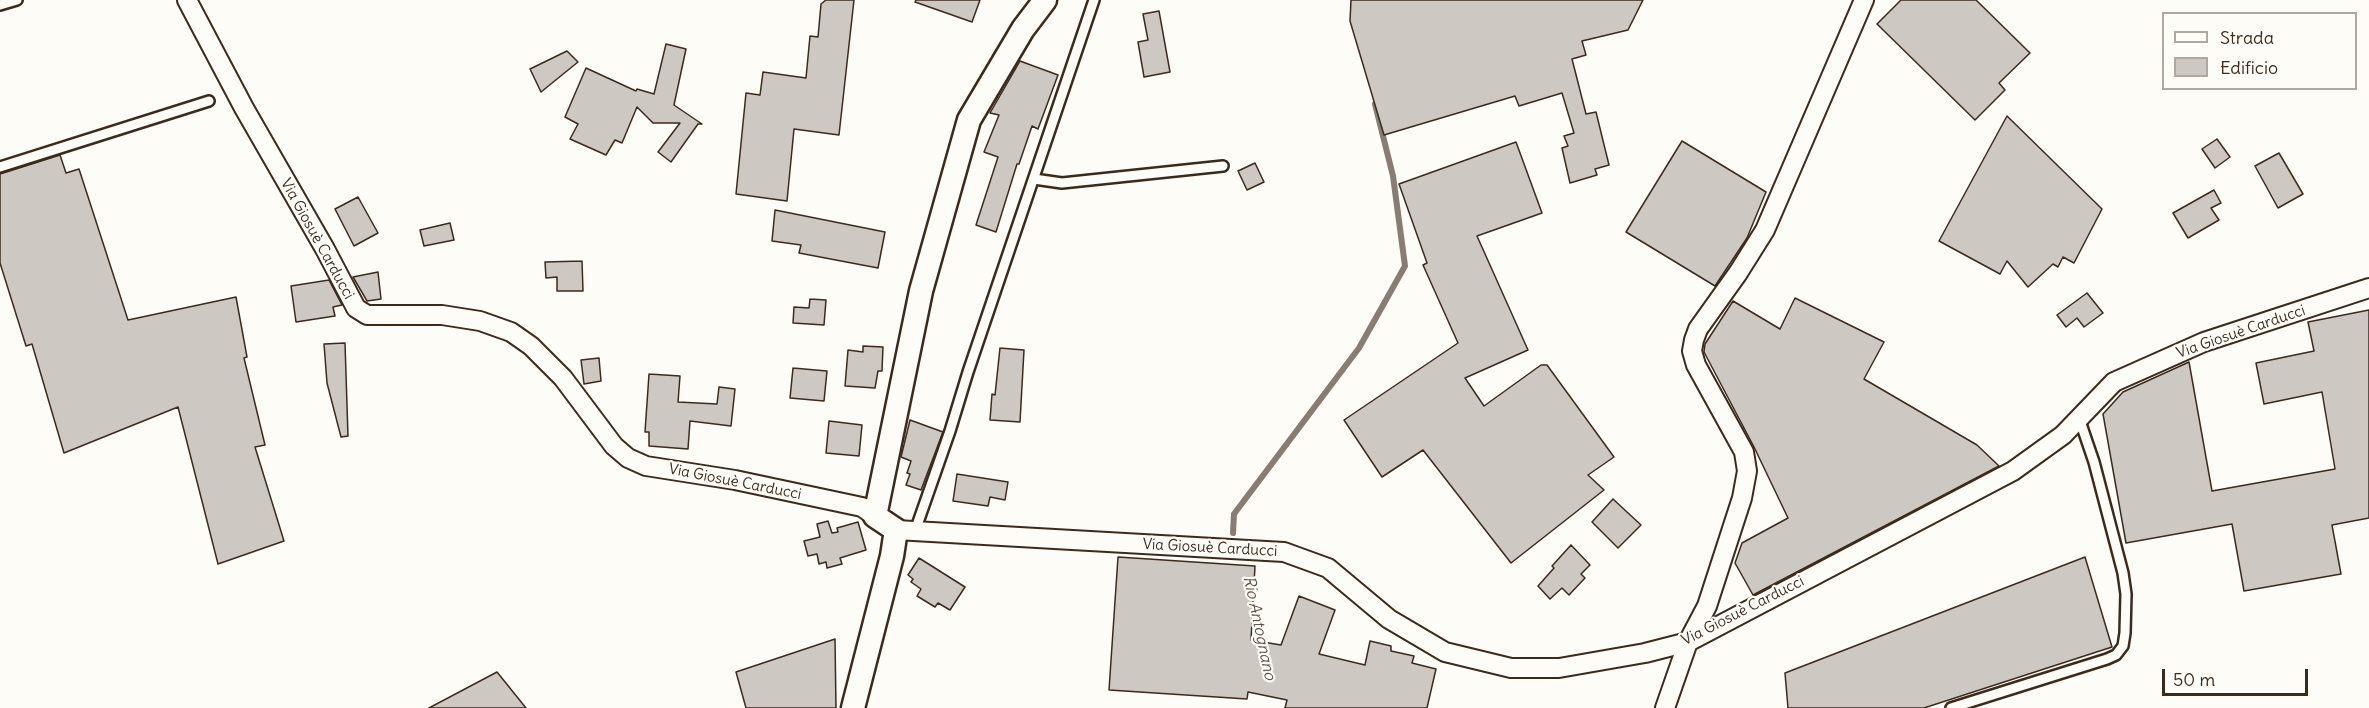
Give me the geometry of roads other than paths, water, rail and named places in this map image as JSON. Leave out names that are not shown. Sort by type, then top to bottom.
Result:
[{"type":"street","name":"Via Giosuè Carducci","points":[[188,0],[244,108],[356,308],[368,315],[451,317],[480,321],[511,332],[531,346],[562,378],[614,446],[628,458],[646,466],[735,480],[862,507],[875,516]]},
{"type":"street","points":[[853,708],[892,556],[905,530],[875,516],[921,291],[969,120],[1023,29],[1045,0]]},
{"type":"street","points":[[1665,708],[1688,642],[1707,606],[1742,498],[1747,471],[1744,452],[1696,365],[1692,351],[1694,340],[1698,329],[1738,273],[1764,230],[1864,0]]},
{"type":"street","name":"Via Giosuè Carducci","points":[[905,530],[1284,552],[1328,568],[1389,619],[1445,652],[1510,668],[1559,668],[1646,653],[1688,642],[2013,471],[2063,435],[2114,382],[2204,342],[2369,288]]},
{"type":"lane","points":[[0,5],[17,0]]},
{"type":"lane","points":[[905,530],[950,431],[1095,0]]},
{"type":"lane","points":[[0,167],[209,101]]},
{"type":"lane","points":[[1034,179],[1062,183],[1223,166]]},
{"type":"lane","points":[[1951,708],[2107,659],[2116,655],[2122,646],[2125,633],[2126,594],[2123,573],[2094,462],[2079,418]]},
{"type":"waterway","points":[[1233,533],[1234,514],[1359,348],[1405,266],[1393,176],[1375,104]]},
{"type":"water label","name":"Rio Antognano","points":[[1259,628]]}]
